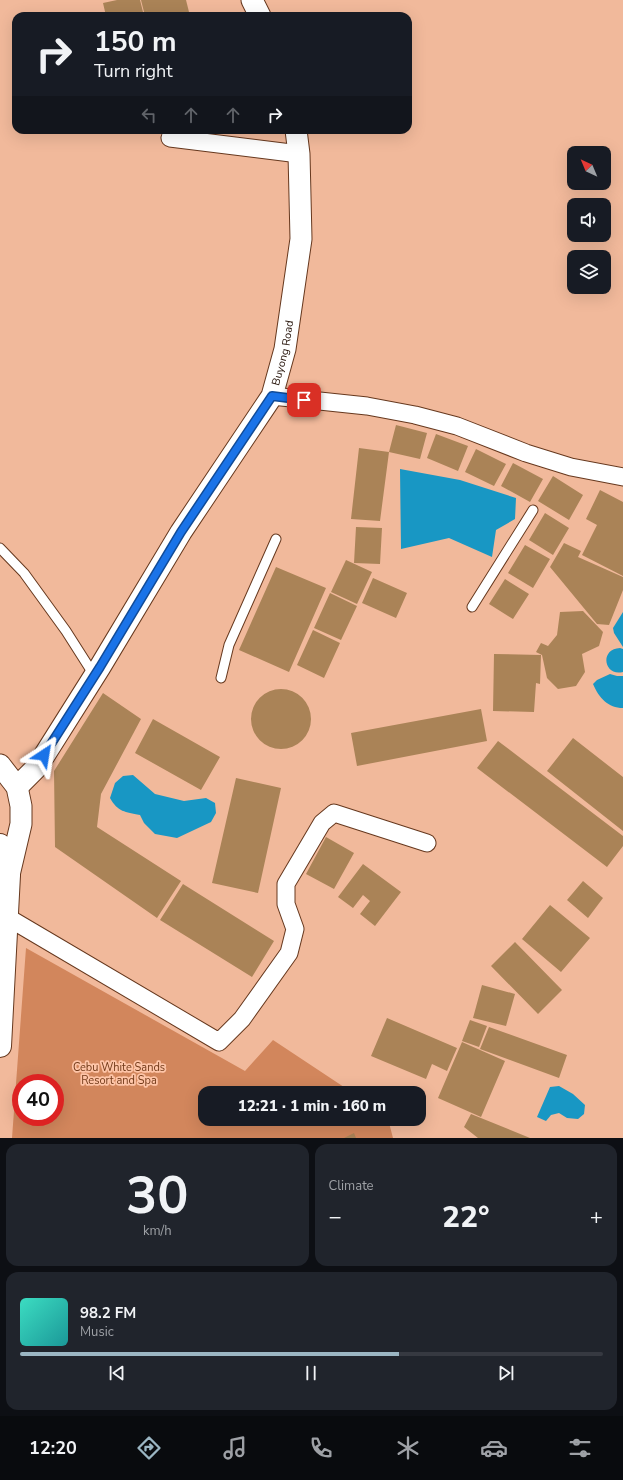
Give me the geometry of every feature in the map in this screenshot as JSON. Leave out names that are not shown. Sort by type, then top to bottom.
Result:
[{"type":"main road","points":[[0,846],[9,875],[0,1046]]},
{"type":"street","points":[[252,0],[258,12]]},
{"type":"street","name":"Buyong Road","points":[[17,787],[37,766],[181,532],[272,396],[285,349],[301,239],[299,154],[296,134]]},
{"type":"street","points":[[170,138],[299,154]]},
{"type":"street","points":[[272,396],[367,406],[415,415],[457,426],[526,453],[572,467],[623,477]]},
{"type":"street","points":[[0,764],[17,787],[21,806],[21,824],[9,875]]},
{"type":"street","points":[[7,917],[219,1042],[242,1019],[289,953],[295,929],[286,904],[286,884],[322,823],[334,813],[427,843]]},
{"type":"lane","points":[[472,607],[532,510]]},
{"type":"lane","points":[[222,678],[229,645],[276,539]]},
{"type":"lane","points":[[0,548],[24,573],[66,631],[94,675]]},
{"type":"green space","name":"Cebu White Sands Resort and Spa","points":[[26,948],[245,1071],[273,1040],[342,1086],[198,1086],[198,1126],[390,1126],[393,1138],[12,1138],[13,1126],[64,1126],[64,1074],[17,1074]]},
{"type":"water","points":[[400,469],[460,480],[516,498],[515,519],[496,530],[492,557],[449,538],[401,549]]},
{"type":"water","points":[[623,612],[623,647],[614,633],[613,628]]},
{"type":"water","points":[[620,648],[623,649],[623,672],[617,672],[608,667],[606,662],[609,653]]},
{"type":"water","points":[[610,674],[623,676],[623,708],[618,708],[608,704],[598,694],[593,684],[597,680]]},
{"type":"water","points":[[133,775],[155,794],[184,801],[206,798],[215,803],[216,813],[211,822],[177,838],[155,834],[144,823],[140,815],[122,811],[110,798],[115,783],[123,776]]},
{"type":"water","points":[[559,1086],[573,1094],[585,1105],[584,1114],[578,1119],[567,1118],[559,1113],[551,1115],[546,1121],[537,1117],[550,1087]]},
{"type":"building","points":[[117,0],[140,0],[143,12],[105,12],[103,3]]},
{"type":"building","points":[[141,0],[186,0],[189,12],[144,12]]},
{"type":"building","points":[[396,425],[427,433],[420,459],[389,452]]},
{"type":"building","points":[[436,434],[468,446],[458,471],[427,458]]},
{"type":"building","points":[[359,448],[389,452],[380,521],[351,519]]},
{"type":"building","points":[[476,449],[506,464],[494,486],[465,472]]},
{"type":"building","points":[[513,463],[543,479],[530,502],[501,486]]},
{"type":"building","points":[[553,476],[583,495],[569,520],[538,501]]},
{"type":"building","points":[[600,490],[623,502],[623,576],[582,555],[597,525],[586,519]]},
{"type":"building","points":[[545,513],[569,528],[553,555],[529,540]]},
{"type":"building","points":[[356,527],[382,528],[380,564],[354,563]]},
{"type":"building","points":[[564,543],[581,551],[578,557],[623,577],[623,590],[609,625],[597,624],[550,567]]},
{"type":"building","points":[[525,545],[550,559],[533,588],[508,573]]},
{"type":"building","points":[[346,560],[372,572],[357,604],[331,592]]},
{"type":"building","points":[[276,567],[326,588],[289,672],[239,650]]},
{"type":"building","points":[[373,578],[407,593],[396,618],[362,603]]},
{"type":"building","points":[[505,579],[529,594],[513,619],[489,604]]},
{"type":"building","points":[[330,593],[357,606],[341,640],[314,628]]},
{"type":"building","points":[[583,611],[603,632],[599,646],[582,654],[585,672],[576,686],[558,689],[547,678],[542,655],[536,652],[541,643],[548,646],[557,635],[560,612]]},
{"type":"building","points":[[313,630],[340,643],[324,678],[297,665]]},
{"type":"building","points":[[494,654],[541,655],[540,684],[536,683],[534,712],[493,711]]},
{"type":"building","points":[[281,689],[297,694],[302,698],[306,703],[311,719],[306,735],[302,740],[297,744],[281,749],[265,744],[260,740],[256,735],[251,719],[256,703],[260,698],[265,694]]},
{"type":"building","points":[[103,693],[141,719],[101,794],[97,827],[181,881],[157,918],[55,847],[54,771]]},
{"type":"building","points":[[481,709],[487,741],[357,766],[351,733]]},
{"type":"building","points":[[153,719],[220,757],[201,790],[135,753]]},
{"type":"building","points":[[573,738],[623,777],[623,831],[547,771]]},
{"type":"building","points":[[498,741],[623,836],[623,846],[607,867],[477,768]]},
{"type":"building","points":[[236,778],[281,788],[258,893],[212,883]]},
{"type":"building","points":[[326,837],[354,853],[334,889],[306,874]]},
{"type":"building","points":[[363,864],[401,892],[375,926],[360,914],[370,901],[363,895],[353,908],[338,897]]},
{"type":"building","points":[[583,881],[603,898],[588,918],[567,900]]},
{"type":"building","points":[[183,884],[274,941],[252,977],[160,920]]},
{"type":"building","points":[[550,905],[590,938],[561,972],[522,939]]},
{"type":"building","points":[[515,942],[562,990],[538,1014],[491,966]]},
{"type":"building","points":[[482,985],[515,994],[506,1026],[473,1018]]},
{"type":"building","points":[[387,1018],[457,1048],[447,1071],[432,1064],[426,1079],[371,1056]]},
{"type":"building","points":[[470,1020],[487,1026],[479,1047],[462,1041]]},
{"type":"building","points":[[489,1027],[567,1055],[559,1078],[480,1049]]},
{"type":"building","points":[[462,1042],[505,1061],[481,1117],[438,1098]]},
{"type":"building","points":[[471,1114],[530,1138],[478,1138],[464,1127]]},
{"type":"building","points":[[354,1133],[356,1138],[344,1138]]},
{"type":"route","points":[[44,755],[100,667],[181,532],[216,482],[272,396],[304,400]]}]
